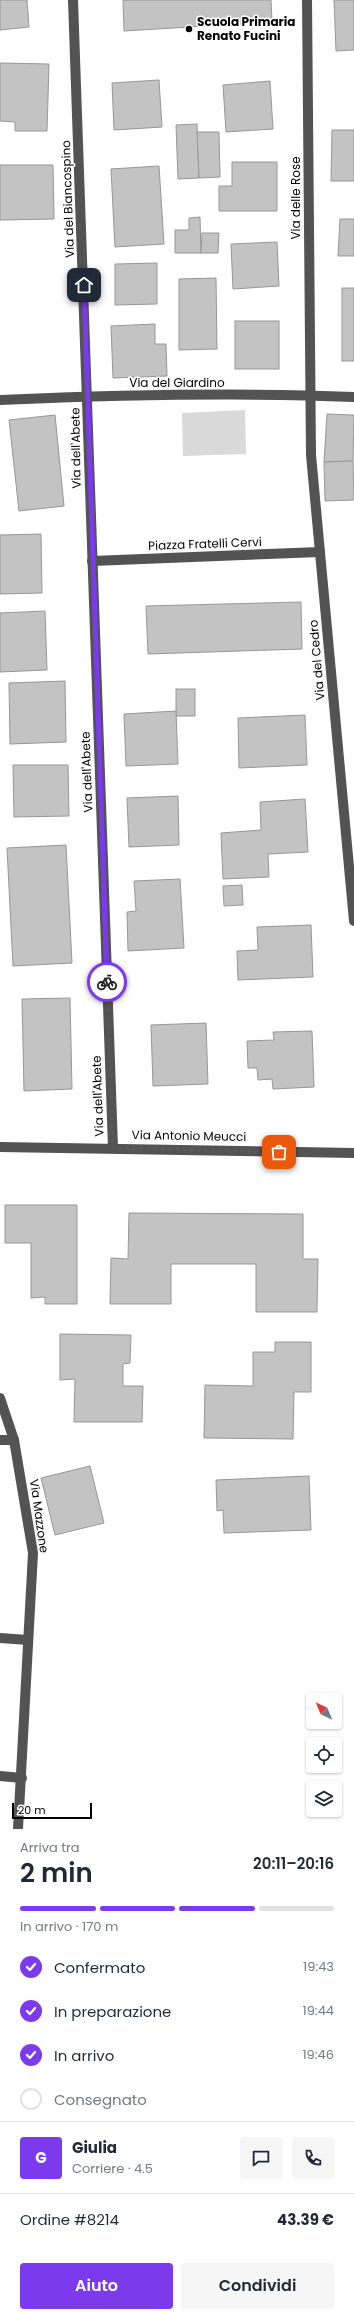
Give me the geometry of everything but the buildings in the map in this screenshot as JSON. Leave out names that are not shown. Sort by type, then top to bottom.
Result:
[{"type":"street","name":"Via del Biancospino","points":[[73,0],[88,396]]},
{"type":"street","name":"Via delle Rose","points":[[307,0],[310,395]]},
{"type":"street","name":"Via del Giardino","points":[[0,400],[88,396],[310,395],[354,397]]},
{"type":"street","name":"Via del Cedro","points":[[310,395],[311,455],[354,922]]},
{"type":"street","name":"Via dell'Abete","points":[[88,396],[92,561],[113,1148]]},
{"type":"street","name":"Piazza Fratelli Cervi","points":[[92,561],[320,552]]},
{"type":"street","name":"Via Antonio Meucci","points":[[0,1146],[354,1153]]},
{"type":"street","name":"Via Mazzone","points":[[0,1398],[14,1440],[33,1553],[22,1778],[18,1829]]},
{"type":"street","points":[[0,1440],[14,1440]]},
{"type":"street","points":[[0,1638],[28,1640]]},
{"type":"street","points":[[0,1776],[22,1778]]},
{"type":"shaded area","points":[[245,410],[246,454],[183,456],[182,413]]},
{"type":"way so far","points":[[107,982],[113,1148],[279,1152]]},
{"type":"place","name":"Scuola Primaria Renato Fucini","points":[[189,29]]},
{"type":"route","points":[[84,285],[107,982]]}]
